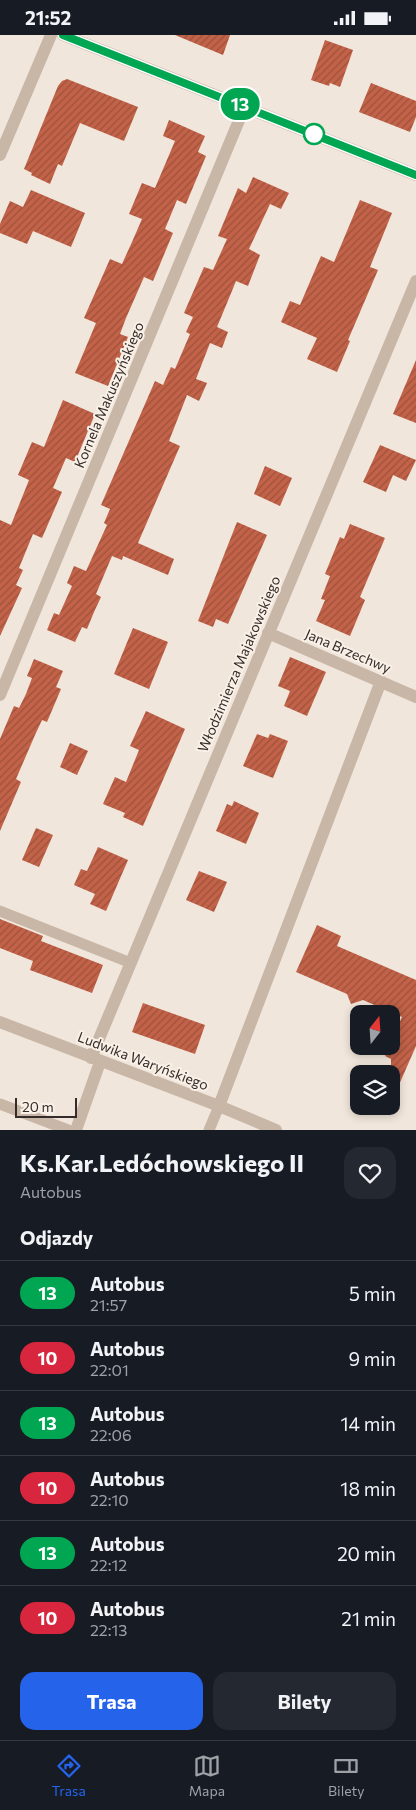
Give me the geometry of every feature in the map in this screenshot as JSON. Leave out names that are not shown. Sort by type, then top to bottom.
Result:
[{"type":"street","points":[[0,155],[51,35]]},
{"type":"street","points":[[63,35],[416,175]]},
{"type":"street","name":"Kornela Makuszyńskiego","points":[[0,695],[245,107]]},
{"type":"street","name":"Włodzimierza Majakowskiego","points":[[76,1130],[95,1060],[131,963],[416,281]]},
{"type":"street","name":"Jana Brzechwy","points":[[268,633],[416,697]]},
{"type":"street","points":[[219,1106],[380,681]]},
{"type":"street","name":"Ludwika Waryńskiego","points":[[0,1022],[219,1106],[276,1130]]},
{"type":"lane","points":[[0,911],[131,963]]},
{"type":"lane","points":[[0,1104],[68,1130]]},
{"type":"lane","points":[[210,1130],[219,1106]]},
{"type":"building","points":[[175,35],[230,35],[223,55]]},
{"type":"building","points":[[325,40],[353,50],[340,87],[330,83],[329,86],[311,80]]},
{"type":"building","points":[[67,79],[138,107],[124,141],[80,123],[62,166],[58,164],[50,184],[31,175],[32,173],[24,169],[58,86]]},
{"type":"building","points":[[371,83],[416,101],[416,117],[410,132],[359,112]]},
{"type":"building","points":[[169,120],[205,136],[198,152],[206,156],[186,204],[177,200],[165,229],[173,233],[153,281],[144,277],[126,318],[120,334],[128,337],[108,386],[75,373],[96,323],[84,318],[110,259],[122,264],[142,219],[129,214],[142,183],[155,188],[175,141],[163,136]]},
{"type":"building","points":[[253,177],[289,193],[281,209],[270,204],[249,249],[260,255],[248,286],[236,281],[217,327],[228,332],[222,348],[210,343],[196,379],[207,383],[199,401],[187,395],[169,441],[180,446],[138,543],[174,559],[168,575],[123,556],[122,560],[112,556],[96,594],[101,597],[87,629],[82,627],[75,642],[47,630],[54,613],[59,615],[72,586],[67,583],[74,566],[86,571],[107,525],[104,523],[110,509],[101,505],[155,381],[163,385],[171,367],[175,369],[190,334],[186,332],[193,317],[184,313],[204,267],[213,270],[227,239],[218,236],[238,188],[246,193]]},
{"type":"building","points":[[31,190],[85,213],[71,247],[33,231],[27,244],[0,233],[0,224],[10,201],[23,207]]},
{"type":"building","points":[[360,200],[392,213],[370,267],[378,270],[348,340],[350,341],[337,372],[307,359],[317,338],[281,322],[290,301],[300,305],[321,256],[334,262]]},
{"type":"building","points":[[416,360],[416,423],[393,414]]},
{"type":"building","points":[[63,400],[95,414],[75,462],[66,458],[53,488],[62,492],[42,538],[33,534],[19,568],[23,570],[16,585],[22,588],[0,636],[0,520],[11,525],[29,480],[18,475],[32,442],[44,447]]},
{"type":"building","points":[[380,445],[416,460],[406,481],[393,475],[386,492],[363,482]]},
{"type":"building","points":[[265,466],[292,478],[280,506],[254,494]]},
{"type":"building","points":[[237,522],[267,535],[228,624],[216,619],[213,627],[198,621]]},
{"type":"building","points":[[350,524],[385,538],[360,597],[365,600],[350,636],[316,621],[325,600],[321,599],[330,576],[325,574],[340,537],[344,539]]},
{"type":"building","points":[[133,628],[168,642],[149,689],[114,674]]},
{"type":"building","points":[[290,657],[326,672],[307,716],[284,706],[290,691],[278,686]]},
{"type":"building","points":[[34,659],[63,671],[56,687],[61,689],[47,722],[42,720],[16,779],[21,782],[0,831],[0,739],[14,706],[19,708],[26,694],[32,678],[27,676]]},
{"type":"building","points":[[146,711],[185,729],[143,826],[123,817],[125,813],[103,804],[115,777],[126,782],[139,750],[130,746]]},
{"type":"building","points":[[257,734],[268,738],[270,734],[288,741],[273,778],[243,766]]},
{"type":"building","points":[[70,743],[88,751],[77,775],[60,767]]},
{"type":"building","points":[[234,801],[259,813],[246,844],[216,831],[227,804],[232,806]]},
{"type":"building","points":[[36,828],[53,835],[39,867],[22,860]]},
{"type":"building","points":[[98,847],[128,860],[106,911],[90,904],[95,894],[74,885],[81,869],[87,871]]},
{"type":"building","points":[[199,871],[227,882],[214,912],[186,900]]},
{"type":"building","points":[[0,919],[43,936],[41,941],[103,965],[92,993],[30,970],[33,961],[0,948]]},
{"type":"building","points":[[317,925],[341,936],[337,946],[416,980],[416,1046],[400,1082],[400,1065],[391,1065],[391,1059],[385,1056],[400,1055],[400,1021],[402,1017],[400,1016],[400,1005],[374,1005],[363,1000],[351,1004],[347,994],[296,972]]},
{"type":"building","points":[[143,1003],[205,1025],[195,1054],[132,1032]]},
{"type":"bus line","name":"13","points":[[63,35],[416,175]]}]
